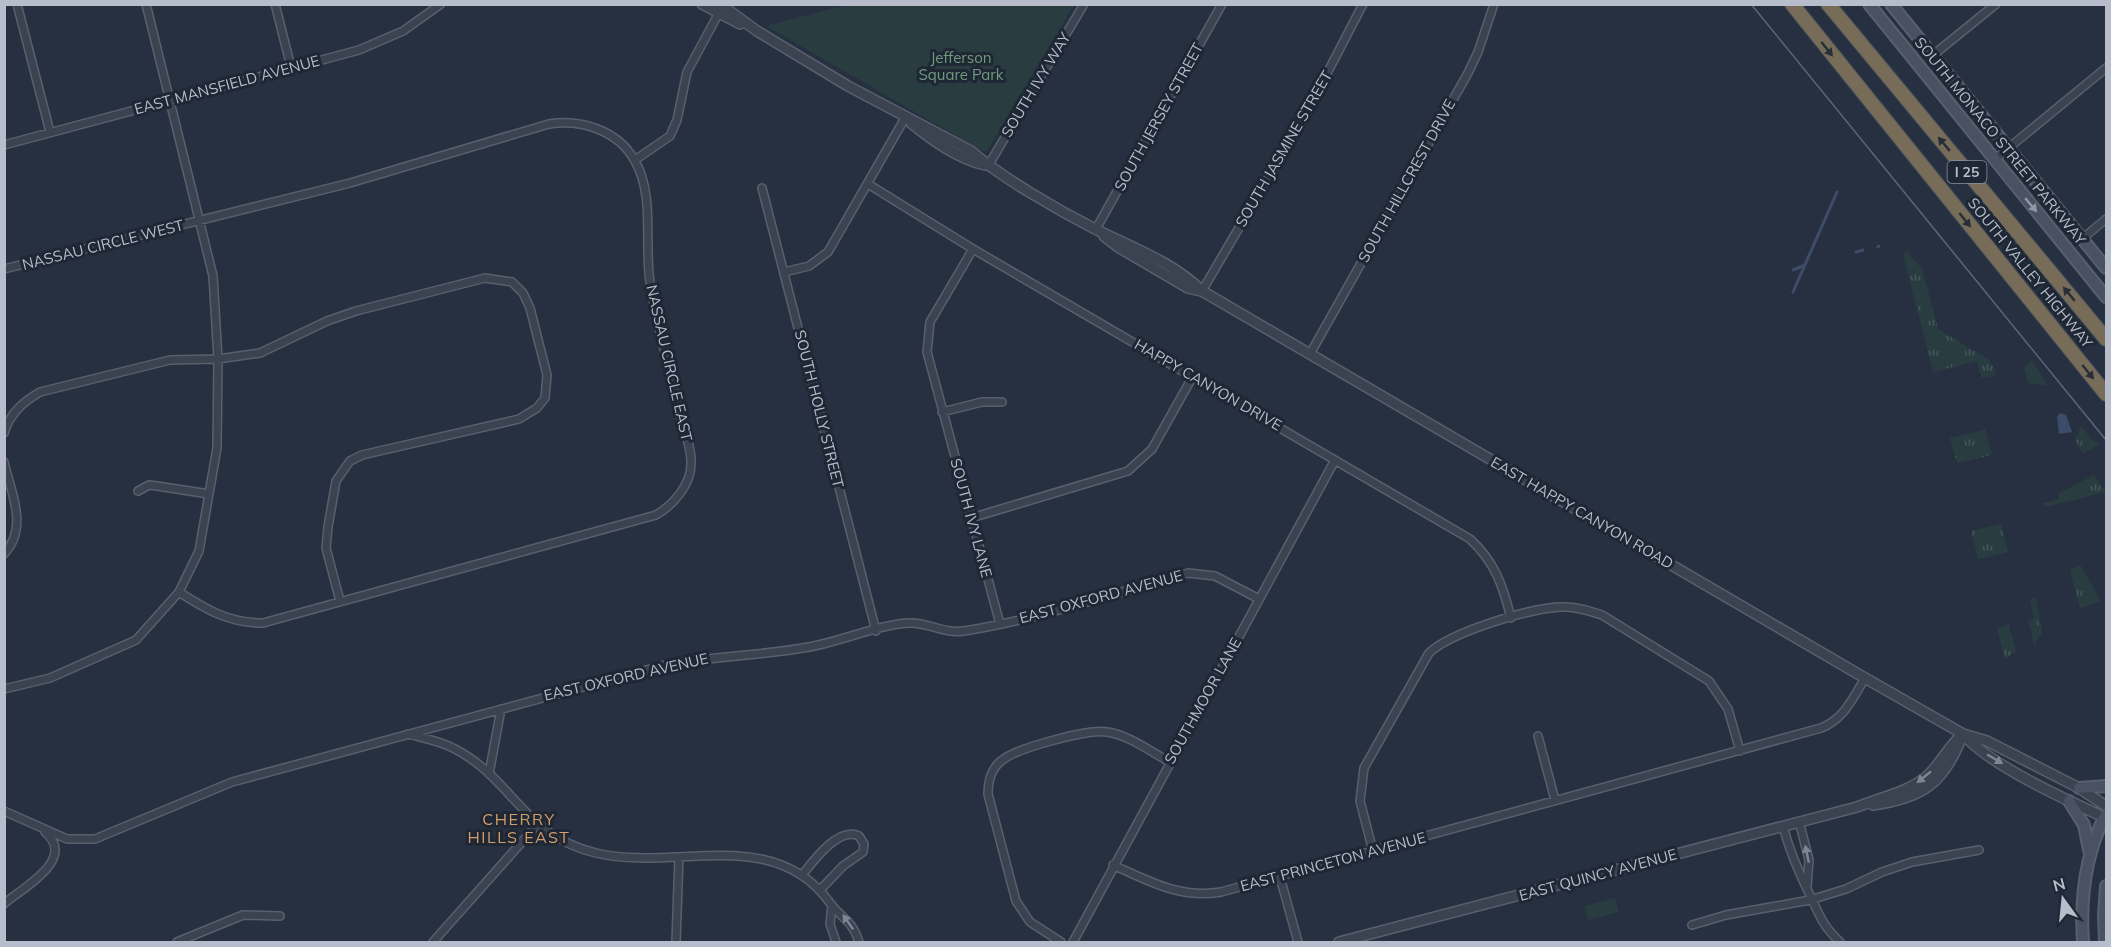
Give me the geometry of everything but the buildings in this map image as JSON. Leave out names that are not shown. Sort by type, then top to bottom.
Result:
[{"type":"highway","name":"SOUTH VALLEY HIGHWAY","points":[[1792,4],[2106,394]]},
{"type":"highway","name":"SOUTH VALLEY HIGHWAY","points":[[1828,4],[2106,339]]},
{"type":"main road","name":"SOUTH MONACO STREET PARKWAY","points":[[1869,4],[2106,297]]},
{"type":"main road","name":"SOUTH MONACO STREET PARKWAY","points":[[1891,4],[2106,268]]},
{"type":"main road","points":[[2079,788],[2106,786]]},
{"type":"main road","points":[[2069,801],[2086,831],[2088,859],[2082,897],[2083,942]]},
{"type":"main road","points":[[2088,859],[2106,816]]},
{"type":"main road","points":[[2105,942],[2106,886]]},
{"type":"street","points":[[17,4],[50,132]]},
{"type":"street","points":[[4,689],[50,678],[136,640],[179,592],[199,551],[217,448],[218,359],[213,276],[146,4]]},
{"type":"street","points":[[275,4],[291,67]]},
{"type":"street","name":"EAST MANSFIELD AVENUE","points":[[4,145],[359,50],[385,40],[421,20],[441,4]]},
{"type":"street","name":"EAST HAPPY CANYON ROAD","points":[[702,4],[720,8],[905,118],[925,135],[971,162],[988,166],[1096,229],[1118,247],[1188,288],[1202,291],[1963,734],[1985,753],[2069,801],[2106,816]]},
{"type":"street","name":"SOUTH IVY WAY","points":[[988,166],[1084,4]]},
{"type":"street","name":"SOUTH JERSEY STREET","points":[[1096,229],[1222,4]]},
{"type":"street","name":"SOUTH JASMINE STREET","points":[[1202,291],[1308,110],[1363,4]]},
{"type":"street","name":"SOUTH HILLCREST DRIVE","points":[[1310,354],[1468,73],[1478,52],[1494,4]]},
{"type":"street","points":[[1932,56],[1996,4]]},
{"type":"street","points":[[635,160],[670,136],[677,120],[687,72],[720,8]]},
{"type":"street","points":[[1994,160],[2106,68]]},
{"type":"street","points":[[784,272],[809,266],[819,261],[828,252],[905,118]]},
{"type":"street","name":"NASSAU CIRCLE EAST","points":[[179,592],[224,618],[252,623],[274,621],[656,515],[669,507],[678,496],[692,464],[650,282],[644,183],[635,160],[625,148],[604,132],[580,123],[560,122],[537,126],[361,180],[201,220]]},
{"type":"street","name":"HAPPY CANYON DRIVE","points":[[868,184],[973,249],[1470,539],[1480,548],[1500,576],[1511,618]]},
{"type":"street","name":"SOUTH HOLLY STREET","points":[[762,188],[876,631]]},
{"type":"street","points":[[2082,238],[2106,219]]},
{"type":"street","name":"NASSAU CIRCLE WEST","points":[[4,269],[201,220]]},
{"type":"street","name":"SOUTH IVY LANE","points":[[973,249],[930,322],[927,352],[1000,624]]},
{"type":"street","points":[[4,433],[15,412],[25,401],[40,392],[150,363],[196,358],[218,359],[260,353],[327,321],[356,311],[485,278],[512,282],[523,293],[530,308],[547,375],[545,398],[537,408],[519,419],[362,455],[350,460],[336,481],[326,548],[340,601]]},
{"type":"street","points":[[971,518],[1128,471],[1152,449],[1192,376]]},
{"type":"street","points":[[942,412],[982,402],[1002,402]]},
{"type":"street","name":"SOUTHMOOR LANE","points":[[1073,942],[1335,460]]},
{"type":"street","points":[[4,462],[18,521],[16,534],[4,554]]},
{"type":"street","points":[[138,491],[149,485],[209,494]]},
{"type":"street","name":"EAST OXFORD AVENUE","points":[[4,811],[67,839],[82,840],[104,837],[232,782],[661,666],[723,656],[810,647],[911,623],[952,632],[1000,624],[1188,573],[1215,576],[1259,599]]},
{"type":"street","points":[[1373,851],[1361,810],[1362,776],[1369,757],[1419,666],[1444,640],[1470,629],[1550,608],[1567,607],[1590,611],[1611,621],[1709,681],[1728,709],[1740,751]]},
{"type":"street","name":"EAST PRINCETON AVENUE","points":[[1113,866],[1163,888],[1191,894],[1221,892],[1827,726],[1846,710],[1864,678]]},
{"type":"street","points":[[489,774],[501,709]]},
{"type":"street","points":[[1061,942],[1030,922],[1016,901],[988,794],[990,778],[995,767],[1013,753],[1096,731],[1115,733],[1170,762]]},
{"type":"street","points":[[408,734],[455,748],[489,774],[537,825],[561,841],[600,854],[679,857],[745,856],[771,861],[803,874],[822,889],[832,905],[846,916],[859,942]]},
{"type":"street","name":"EAST HAPPY CANYON ROAD","points":[[1963,734],[1987,741],[2079,788],[2106,806]]},
{"type":"street","name":"EAST QUINCY AVENUE","points":[[1339,942],[1857,807],[1921,781],[1934,768],[1949,746],[1963,734]]},
{"type":"street","points":[[1538,736],[1555,800]]},
{"type":"street","points":[[1799,821],[1809,860],[1807,887]]},
{"type":"street","points":[[433,942],[537,825]]},
{"type":"street","points":[[1783,826],[1794,864],[1807,887],[1810,900],[1823,924],[1840,942]]},
{"type":"street","points":[[4,904],[34,883],[48,867],[54,851],[53,842],[43,830]]},
{"type":"street","points":[[803,874],[833,843],[849,834],[859,836],[864,844],[863,852],[843,866],[822,889]]},
{"type":"street","points":[[1692,925],[1726,915],[1810,900],[1846,889],[1897,866],[1979,850]]},
{"type":"street","points":[[676,942],[679,857]]},
{"type":"street","points":[[1280,877],[1298,942]]},
{"type":"street","points":[[832,905],[830,924],[836,942]]},
{"type":"street","points":[[177,942],[243,915],[280,916]]},
{"type":"green space","name":"Jefferson Square Park","points":[[846,5],[1074,5],[986,153],[766,26]]},
{"type":"green space","points":[[1907,251],[1922,269],[1938,329],[1989,360],[1996,371],[1993,376],[1982,378],[1977,361],[1933,372],[1903,253]]},
{"type":"green space","points":[[2032,360],[2048,386],[2028,383],[2024,367]]},
{"type":"green space","points":[[2081,426],[2091,439],[2100,444],[2083,453],[2075,440]]},
{"type":"green space","points":[[1985,430],[1992,455],[1957,463],[1950,438]]},
{"type":"green space","points":[[2094,475],[2106,492],[2046,507],[2045,503],[2058,499],[2058,494]]},
{"type":"green space","points":[[2001,524],[2008,552],[1978,559],[1971,531]]},
{"type":"green space","points":[[2081,566],[2101,601],[2080,608],[2070,569]]},
{"type":"green space","points":[[2036,598],[2042,633],[2034,644],[2028,620],[2034,619],[2030,599]]},
{"type":"green space","points":[[2009,625],[2016,652],[2005,659],[1997,628]]},
{"type":"green space","points":[[1615,898],[1619,912],[1588,920],[1584,906]]},
{"type":"water","points":[[2060,413],[2066,415],[2072,432],[2059,434],[2057,417]]},
{"type":"waterway","points":[[1793,292],[1837,192]]},
{"type":"waterway","points":[[1856,252],[1863,250]]},
{"type":"waterway","points":[[1793,270],[1805,265]]},
{"type":"tram line","points":[[1751,4],[2106,440]]},
{"type":"district","name":"CHERRY HILLS EAST","points":[[519,828]]}]
